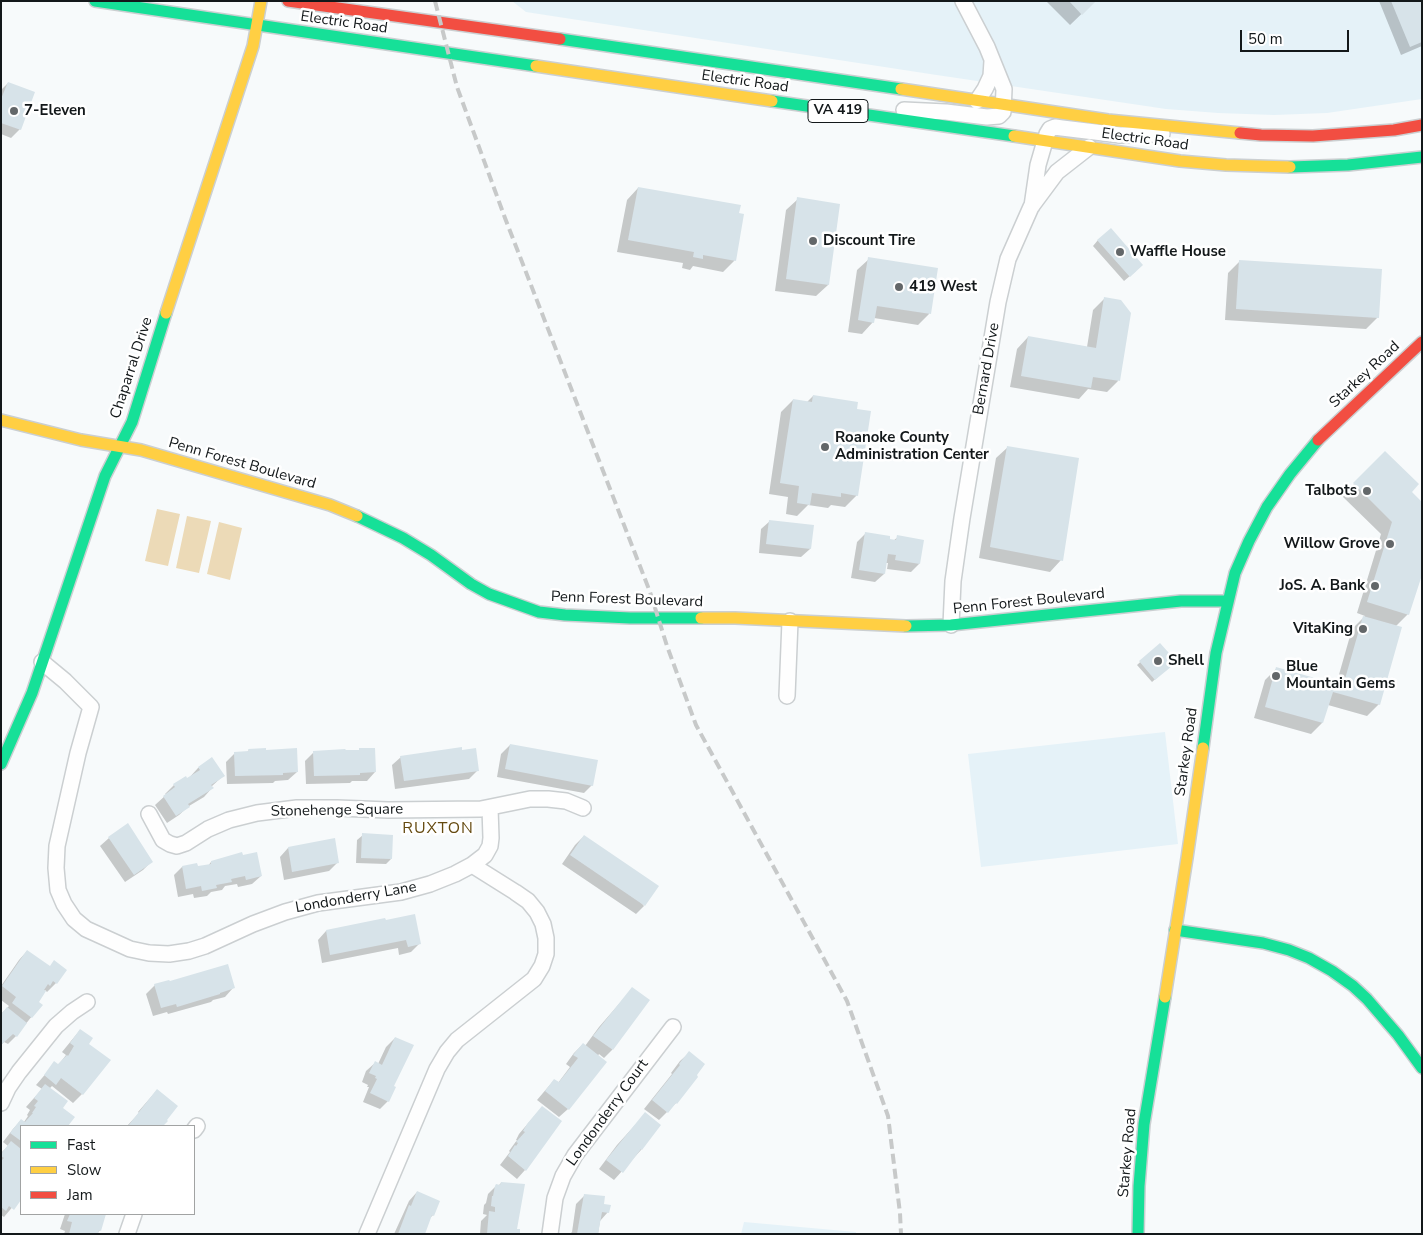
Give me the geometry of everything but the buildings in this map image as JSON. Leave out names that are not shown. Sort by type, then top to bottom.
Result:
[{"type":"main road","name":"Electric Road","points":[[95,1],[1180,161],[1276,167],[1348,165],[1422,157]]},
{"type":"main road","name":"Chaparral Drive","points":[[1,764],[32,692],[104,476],[132,422],[170,299],[250,56],[261,1]]},
{"type":"main road","name":"Electric Road","points":[[288,1],[483,27],[1108,120],[1195,130],[1262,135],[1313,136],[1361,134],[1422,125]]},
{"type":"main road","name":"Starkey Road","points":[[1138,1234],[1139,1186],[1144,1124],[1216,653],[1235,573],[1249,540],[1267,508],[1290,474],[1317,440],[1422,342]]},
{"type":"main road","name":"Penn Forest Boulevard","points":[[1,420],[81,440],[142,450],[330,505],[368,520],[403,538],[489,594],[539,612],[630,618],[735,618],[873,625],[951,625],[1181,601],[1228,601]]},
{"type":"main road","points":[[1175,930],[1263,943],[1309,958],[1354,986],[1398,1035],[1422,1068]]},
{"type":"street","points":[[863,115],[885,110],[946,112],[987,117],[999,116],[1003,112],[1004,89],[963,1]]},
{"type":"street","points":[[977,101],[991,76],[992,61]]},
{"type":"street","points":[[1044,141],[1050,129],[1055,127],[1120,135],[1164,134],[1195,130]]},
{"type":"street","name":"Bernard Drive","points":[[1031,207],[1044,141]]},
{"type":"street","name":"Bernard Drive","points":[[951,625],[953,581],[961,527],[998,302],[1008,259],[1031,207],[1058,172],[1088,148]]},
{"type":"street","points":[[787,696],[790,621]]},
{"type":"street","name":"Londonderry Lane","points":[[42,662],[65,681],[91,707],[78,753],[59,837],[56,868],[58,890],[64,904],[74,919],[86,929],[130,949],[149,953],[169,954],[189,951],[285,912],[318,903],[401,892],[430,884],[472,865]]},
{"type":"street","name":"Stonehenge Square","points":[[149,814],[164,840],[177,846],[229,820],[257,813],[297,808],[388,810],[490,808],[530,799],[548,799],[566,801],[582,808]]},
{"type":"street","points":[[367,1234],[437,1069],[447,1052],[457,1040],[534,979],[542,966],[546,954],[546,938],[543,924],[537,912],[528,902],[472,865],[485,855],[490,846],[490,808]]},
{"type":"street","points":[[2,1102],[8,1088],[19,1072],[56,1026],[87,1002]]},
{"type":"street","name":"Londonderry Court","points":[[550,1234],[555,1198],[563,1176],[575,1155],[673,1027]]},
{"type":"street","points":[[127,1234],[134,1215]]},
{"type":"shaded area","points":[[512,1],[1422,1],[1422,99],[1327,113],[1274,115],[1166,109],[526,12]]},
{"type":"shaded area","points":[[157,509],[180,514],[168,566],[145,561]]},
{"type":"shaded area","points":[[187,516],[211,521],[199,573],[176,568]]},
{"type":"shaded area","points":[[219,522],[242,528],[230,580],[207,574]]},
{"type":"shaded area","points":[[1165,732],[1178,844],[981,867],[968,754]]},
{"type":"shaded area","points":[[744,1222],[856,1232],[856,1234],[741,1234]]},
{"type":"railway","points":[[435,1],[457,87],[505,218],[650,592],[667,646],[696,725],[847,1001],[888,1116],[901,1234]]},
{"type":"traffic: fast","points":[[95,1],[536,66]]},
{"type":"traffic: fast","points":[[560,39],[901,89]]},
{"type":"traffic: fast","points":[[772,101],[1014,136]]},
{"type":"traffic: fast","points":[[1290,167],[1348,165],[1422,157]]},
{"type":"traffic: fast","points":[[1,764],[32,693],[105,476],[132,422],[166,313]]},
{"type":"traffic: fast","points":[[1203,748],[1216,653],[1235,573],[1267,507],[1290,474],[1318,440]]},
{"type":"traffic: fast","points":[[357,516],[403,538],[489,594],[539,612],[630,618],[701,618]]},
{"type":"traffic: fast","points":[[906,626],[951,625],[1181,601],[1228,601]]},
{"type":"traffic: fast","points":[[1175,930],[1263,943],[1309,958],[1332,971],[1367,999],[1398,1035],[1422,1068]]},
{"type":"traffic: fast","points":[[1138,1234],[1139,1186],[1144,1124],[1165,997]]},
{"type":"traffic: slow","points":[[166,313],[253,46],[261,1]]},
{"type":"traffic: slow","points":[[536,66],[772,101]]},
{"type":"traffic: slow","points":[[901,89],[1108,120],[1240,133]]},
{"type":"traffic: slow","points":[[1014,136],[1180,161],[1290,167]]},
{"type":"traffic: slow","points":[[1,420],[81,440],[141,450],[330,505],[357,516]]},
{"type":"traffic: slow","points":[[701,618],[906,626]]},
{"type":"traffic: slow","points":[[1165,997],[1203,748]]},
{"type":"traffic: jam","points":[[288,1],[560,39]]},
{"type":"traffic: jam","points":[[1240,133],[1313,136],[1394,130],[1422,125]]},
{"type":"traffic: jam","points":[[1318,440],[1422,342]]},
{"type":"place","name":"7-Eleven","points":[[14,111]]},
{"type":"place","name":"Discount Tire","points":[[813,241]]},
{"type":"place","name":"Waffle House","points":[[1120,252]]},
{"type":"place","name":"419 West","points":[[899,287]]},
{"type":"place","name":"Roanoke County Administration Center","points":[[825,447]]},
{"type":"place","name":"Talbots","points":[[1367,491]]},
{"type":"place","name":"Willow Grove","points":[[1390,544]]},
{"type":"place","name":"JoS. A. Bank","points":[[1375,586]]},
{"type":"place","name":"VitaKing","points":[[1363,629]]},
{"type":"place","name":"Shell","points":[[1158,661]]},
{"type":"place","name":"Blue Mountain Gems","points":[[1276,676]]},
{"type":"district","name":"RUXTON","points":[[438,829]]}]
